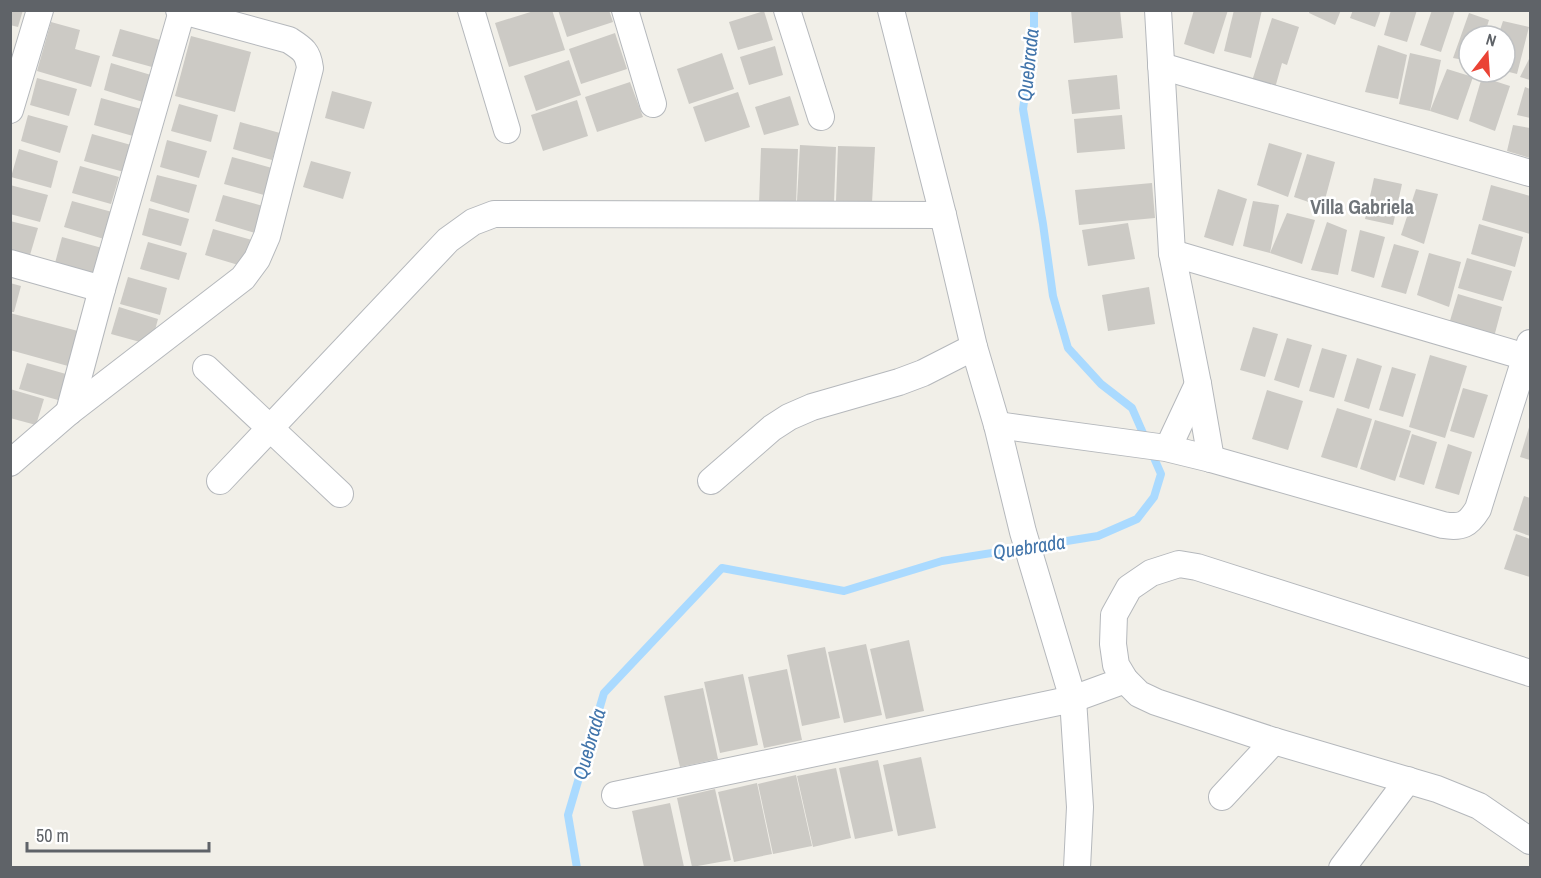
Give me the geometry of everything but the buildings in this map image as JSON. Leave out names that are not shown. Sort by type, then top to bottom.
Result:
[{"type":"street","points":[[10,110],[40,10]]},
{"type":"street","points":[[471,10],[507,130]]},
{"type":"street","points":[[625,10],[653,104]]},
{"type":"street","points":[[787,10],[821,117]]},
{"type":"street","points":[[891,10],[974,347],[997,425],[1023,532],[1073,699],[1080,807],[1077,867]]},
{"type":"street","points":[[1158,10],[1172,253],[1211,459]]},
{"type":"street","points":[[10,463],[69,412],[243,278],[257,259],[267,236],[310,68],[309,57],[289,40],[181,11],[69,412]]},
{"type":"street","points":[[1161,66],[1530,173]]},
{"type":"street","points":[[220,481],[448,240],[473,222],[494,214],[943,215]]},
{"type":"street","points":[[997,425],[1167,448],[1443,525],[1454,527],[1464,525],[1472,519],[1478,509],[1528,350],[1172,253]]},
{"type":"street","points":[[10,263],[102,289]]},
{"type":"street","points":[[711,481],[772,428],[789,417],[812,407],[923,373],[974,347]]},
{"type":"street","points":[[206,368],[340,494]]},
{"type":"street","points":[[1167,448],[1198,384]]},
{"type":"street","points":[[1530,673],[1197,567],[1179,564],[1151,573],[1129,588],[1114,615],[1113,644],[1116,665],[1125,680],[1139,694],[1156,702],[1274,741],[1437,789],[1479,806],[1530,841]]},
{"type":"street","points":[[615,795],[1073,699],[1125,680]]},
{"type":"street","points":[[1222,797],[1274,741]]},
{"type":"street","points":[[1342,867],[1408,780]]},
{"type":"waterway","name":"Quebrada","points":[[1034,10],[1034,29],[1023,109],[1053,296],[1068,348],[1101,384],[1132,408],[1146,440]]},
{"type":"waterway","name":"Quebrada","points":[[577,868],[568,815],[604,693],[722,568],[844,591],[942,561],[1098,536],[1137,519],[1154,497],[1161,474],[1151,451]]},
{"type":"district","name":"Villa Gabriela","points":[[1362,207]]}]
